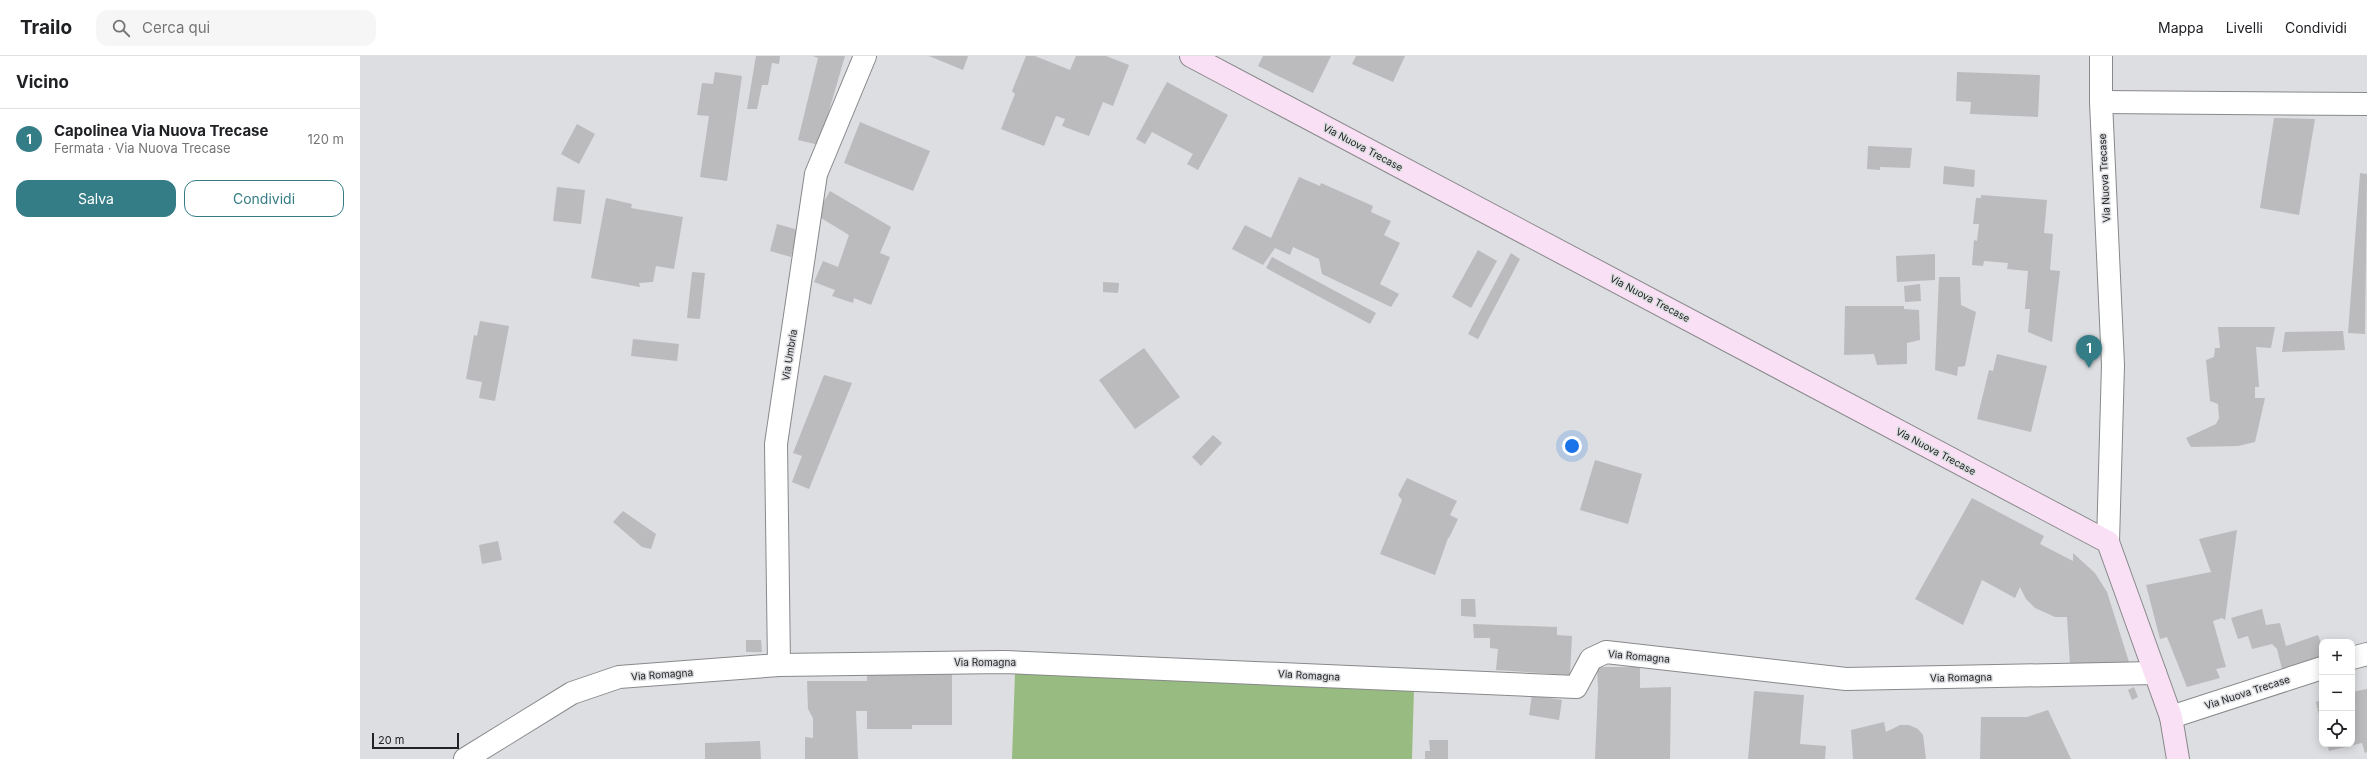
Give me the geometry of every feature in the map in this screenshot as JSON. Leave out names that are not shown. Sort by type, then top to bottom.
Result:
[{"type":"street","name":"Via Umbria","points":[[779,665],[776,444],[816,174],[865,56]]},
{"type":"street","name":"Via Nuova Trecase","points":[[1191,56],[2108,542]]},
{"type":"street","name":"Via Nuova Trecase","points":[[2101,56],[2101,102],[2113,365],[2108,542],[2171,717],[2178,759]]},
{"type":"street","points":[[2101,102],[2367,104]]},
{"type":"street","name":"Via Romagna","points":[[465,759],[572,693],[619,677],[779,665],[1004,662],[1576,687],[1591,659],[1606,652],[1846,679],[2155,673]]},
{"type":"street","points":[[2355,657],[2367,654]]},
{"type":"street","name":"Via Nuova Trecase","points":[[2171,717],[2319,669]]},
{"type":"green space","points":[[1015,673],[1414,688],[1412,759],[1012,759]]},
{"type":"building","points":[[756,56],[780,56],[779,64],[772,63],[768,85],[762,85],[757,109],[747,109]]},
{"type":"building","points":[[813,56],[845,56],[819,145],[798,140],[818,58]]},
{"type":"building","points":[[929,56],[968,56],[963,70]]},
{"type":"building","points":[[1026,56],[1035,56],[1070,70],[1076,56],[1106,56],[1129,65],[1113,106],[1103,102],[1089,136],[1062,126],[1065,119],[1056,116],[1044,146],[1001,129],[1015,94],[1012,91]]},
{"type":"building","points":[[1263,56],[1331,56],[1313,93],[1258,66]]},
{"type":"building","points":[[1356,56],[1405,56],[1393,82],[1352,64]]},
{"type":"building","points":[[715,72],[742,76],[727,181],[700,177],[709,116],[697,115],[702,83],[713,84]]},
{"type":"building","points":[[1957,72],[2040,75],[2038,117],[1970,114],[1971,102],[1956,101]]},
{"type":"building","points":[[1167,82],[1228,115],[1198,170],[1187,164],[1193,154],[1152,132],[1145,144],[1136,139]]},
{"type":"building","points":[[2274,118],[2315,119],[2299,215],[2260,208]]},
{"type":"building","points":[[860,122],[930,151],[913,191],[844,163]]},
{"type":"building","points":[[577,124],[595,134],[579,164],[561,154]]},
{"type":"building","points":[[1868,146],[1912,148],[1910,168],[1880,167],[1880,170],[1867,169]]},
{"type":"building","points":[[1944,166],[1975,170],[1974,187],[1943,184]]},
{"type":"building","points":[[2360,173],[2367,174],[2365,334],[2348,333]]},
{"type":"building","points":[[1299,177],[1320,186],[1321,183],[1373,206],[1371,212],[1391,221],[1384,235],[1400,243],[1380,284],[1399,294],[1391,307],[1322,274],[1319,259],[1293,247],[1290,255],[1275,248],[1263,265],[1232,249],[1245,225],[1271,238]]},
{"type":"building","points":[[557,187],[585,190],[581,224],[553,221]]},
{"type":"building","points":[[830,191],[891,227],[880,253],[890,257],[871,305],[854,298],[853,303],[832,296],[835,290],[814,282],[823,261],[838,267],[849,235],[816,215]]},
{"type":"building","points":[[1981,195],[2047,200],[2044,233],[2053,234],[2050,270],[2060,271],[2052,342],[2028,332],[2030,309],[2025,309],[2028,271],[2007,269],[2008,263],[1984,261],[1983,266],[1972,265],[1974,240],[1977,241],[1979,224],[1973,224],[1976,198],[1981,198]]},
{"type":"building","points":[[606,198],[632,204],[631,208],[683,217],[674,269],[656,266],[653,282],[639,283],[640,287],[591,278]]},
{"type":"building","points":[[777,224],[798,230],[791,257],[770,251]]},
{"type":"building","points":[[1478,250],[1497,261],[1471,308],[1452,297]]},
{"type":"building","points":[[1511,253],[1520,259],[1478,339],[1468,334]]},
{"type":"building","points":[[1935,254],[1935,280],[1897,282],[1896,256]]},
{"type":"building","points":[[1272,257],[1376,313],[1370,324],[1266,268]]},
{"type":"building","points":[[692,272],[705,273],[700,319],[687,318]]},
{"type":"building","points":[[1939,277],[1960,277],[1961,305],[1976,312],[1965,366],[1958,367],[1957,376],[1935,370]]},
{"type":"building","points":[[1103,282],[1119,283],[1118,293],[1103,292]]},
{"type":"building","points":[[1920,284],[1921,301],[1905,302],[1904,286]]},
{"type":"building","points":[[1845,306],[1904,306],[1904,309],[1919,310],[1920,340],[1907,343],[1907,364],[1877,365],[1874,354],[1844,355]]},
{"type":"building","points":[[480,321],[509,326],[495,401],[479,398],[482,382],[466,379],[474,335],[477,336]]},
{"type":"building","points":[[2218,327],[2275,327],[2271,348],[2256,347],[2259,387],[2255,387],[2255,398],[2265,398],[2255,442],[2238,446],[2191,447],[2186,438],[2216,424],[2219,418],[2218,404],[2210,401],[2206,360],[2214,357],[2215,348],[2220,348]]},
{"type":"building","points":[[2343,331],[2345,350],[2282,352],[2285,332]]},
{"type":"building","points":[[633,339],[679,344],[677,361],[631,356]]},
{"type":"building","points":[[1144,348],[1180,397],[1135,429],[1099,380]]},
{"type":"building","points":[[1997,354],[2047,366],[2031,432],[1977,419],[1989,370],[1993,371]]},
{"type":"building","points":[[824,375],[852,383],[809,489],[792,482],[802,456],[793,453]]},
{"type":"building","points":[[1213,435],[1222,443],[1201,466],[1192,457]]},
{"type":"building","points":[[1595,460],[1642,474],[1628,524],[1580,510]]},
{"type":"building","points":[[1407,478],[1457,501],[1450,515],[1458,519],[1448,538],[1435,575],[1380,554],[1402,500],[1398,495]]},
{"type":"building","points":[[1972,498],[2044,536],[2040,544],[2073,561],[2073,553],[2095,573],[2107,592],[2129,662],[2070,665],[2067,617],[2055,617],[2035,608],[2026,599],[2020,587],[2015,598],[1982,580],[1963,625],[1915,599]]},
{"type":"building","points":[[623,511],[656,534],[651,549],[642,547],[613,522]]},
{"type":"building","points":[[2237,530],[2225,620],[2222,618],[2213,621],[2226,667],[2216,669],[2220,678],[2187,687],[2167,637],[2160,639],[2146,585],[2211,572],[2199,539]]},
{"type":"building","points":[[498,541],[502,560],[482,564],[479,545]]},
{"type":"building","points":[[1461,599],[1475,599],[1476,617],[1461,616]]},
{"type":"building","points":[[2262,609],[2266,625],[2280,623],[2286,646],[2318,635],[2319,639],[2319,661],[2283,673],[2277,649],[2272,644],[2252,649],[2248,636],[2238,639],[2231,618]]},
{"type":"building","points":[[1473,624],[1557,627],[1557,635],[1572,636],[1570,675],[1496,670],[1498,649],[1490,648],[1490,638],[1474,638]]},
{"type":"building","points":[[746,640],[761,640],[762,652],[746,652]]},
{"type":"building","points":[[1597,667],[1640,667],[1640,688],[1671,687],[1670,759],[1595,759],[1598,689]]},
{"type":"building","points":[[867,672],[952,672],[952,725],[912,725],[912,729],[867,729],[867,711],[856,711],[858,759],[805,759],[805,737],[813,738],[813,718],[808,709],[807,681],[867,681]]},
{"type":"building","points":[[2134,687],[2138,697],[2132,700],[2128,690]]},
{"type":"building","points":[[2367,689],[2367,752],[2365,753],[2362,743],[2355,745],[2355,691]]},
{"type":"building","points":[[1754,691],[1804,695],[1800,744],[1826,746],[1825,759],[1748,759]]},
{"type":"building","points":[[1532,695],[1562,700],[1559,720],[1529,715]]},
{"type":"building","points":[[2319,701],[2319,715],[2316,702]]},
{"type":"building","points":[[2048,710],[2071,759],[1980,759],[1981,717],[2027,717]]},
{"type":"building","points":[[1884,722],[1886,732],[1900,725],[1909,725],[1918,729],[1923,735],[1926,759],[1853,759],[1851,730]]},
{"type":"building","points":[[1429,740],[1448,740],[1448,759],[1425,759],[1425,751],[1430,751]]},
{"type":"building","points":[[760,741],[761,759],[705,759],[705,743]]},
{"type":"building","points":[[2328,747],[2346,747],[2329,751]]},
{"type":"place","name":"Capolinea Via Nuova Trecase","points":[[2089,368]]}]
